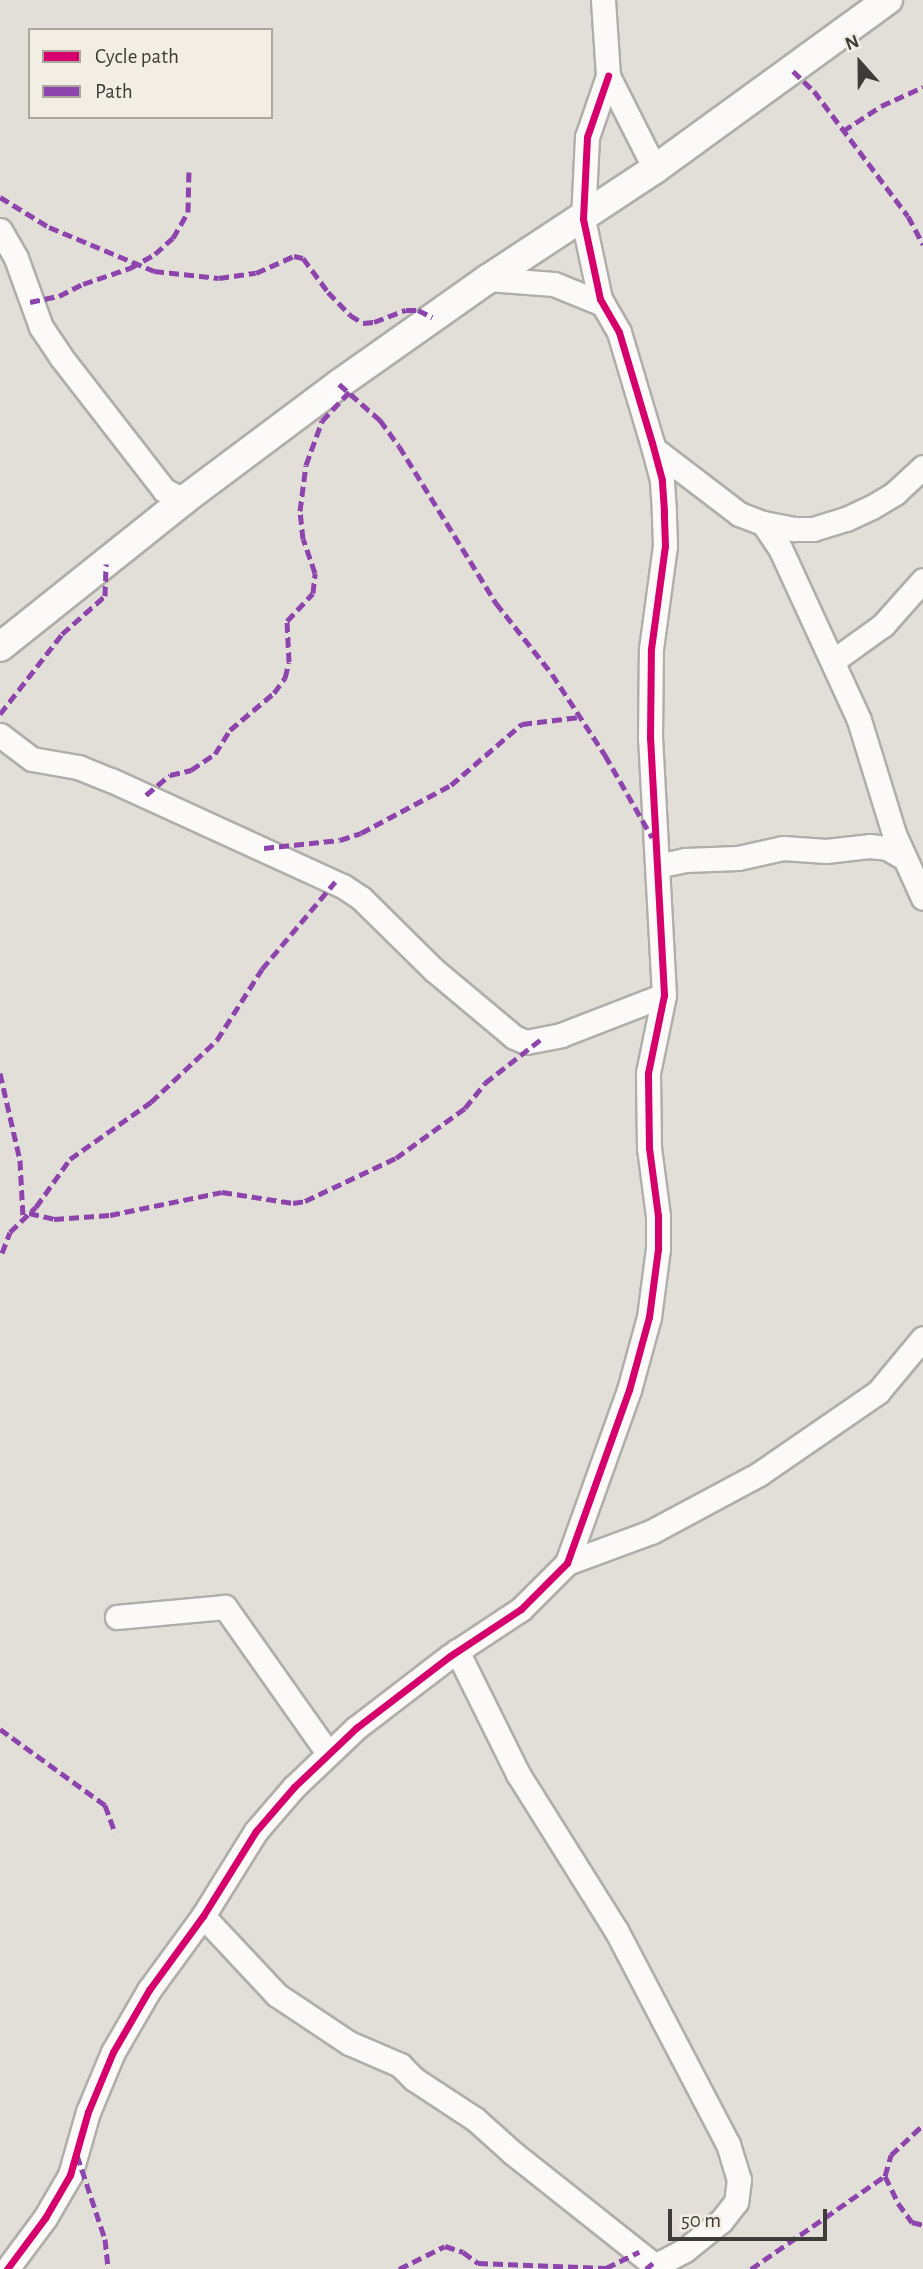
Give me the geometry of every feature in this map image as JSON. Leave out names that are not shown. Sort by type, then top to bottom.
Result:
[{"type":"street","points":[[567,1563],[629,1391],[656,1278],[658,1216],[646,1107],[648,1073],[664,995],[650,738],[651,649],[665,545],[662,480],[622,343],[603,304],[589,258],[583,219],[587,137],[608,76],[603,0]]},
{"type":"street","points":[[0,647],[184,500],[488,279],[583,219],[655,169],[888,0]]},
{"type":"street","points":[[608,76],[655,169]]},
{"type":"street","points":[[0,230],[16,258],[41,327],[61,357],[164,490],[184,500]]},
{"type":"street","points":[[488,279],[554,284],[603,304]]},
{"type":"street","points":[[654,449],[695,477],[739,514],[794,530],[846,519],[895,494],[923,467]]},
{"type":"street","points":[[763,523],[780,548],[833,661],[872,757],[894,834],[923,898]]},
{"type":"street","points":[[833,661],[883,625],[903,607],[923,580]]},
{"type":"street","points":[[0,735],[32,759],[78,767],[111,780],[343,886],[361,898],[434,970],[514,1037],[526,1042],[561,1035],[664,995]]},
{"type":"street","points":[[657,866],[685,860],[738,858],[783,848],[826,851],[869,846],[887,848],[904,858]]},
{"type":"street","points":[[7,2269],[45,2218],[70,2175],[88,2112],[113,2052],[149,1990],[203,1916],[256,1831],[328,1753],[457,1651],[521,1609],[567,1563],[650,1532],[759,1474],[878,1392],[923,1338]]},
{"type":"street","points":[[117,1617],[226,1607],[328,1753]]},
{"type":"street","points":[[203,1916],[277,1995],[349,2043],[400,2065],[414,2079],[475,2119],[593,2218],[658,2267],[685,2250],[721,2221],[736,2202],[739,2179],[728,2144],[616,1930],[518,1774],[457,1651]]},
{"type":"marked path","points":[[793,71],[814,91],[908,216],[923,244]]},
{"type":"marked path","points":[[843,131],[881,106],[923,87]]},
{"type":"marked path","points":[[30,302],[59,296],[83,284],[130,268],[155,254],[173,238],[188,212],[189,169]]},
{"type":"marked path","points":[[0,197],[49,227],[154,271],[219,278],[256,273],[294,256],[303,258],[328,292],[350,315],[363,323],[374,322],[406,310],[418,310],[432,317]]},
{"type":"marked path","points":[[339,384],[380,420],[399,446],[496,603],[552,674],[605,755],[652,837]]},
{"type":"marked path","points":[[146,795],[170,775],[191,770],[215,754],[230,730],[274,693],[285,678],[289,662],[287,621],[313,593],[315,573],[303,539],[300,511],[306,465],[322,421],[349,392]]},
{"type":"marked path","points":[[0,714],[62,634],[105,596],[106,564]]},
{"type":"marked path","points":[[264,848],[340,840],[361,833],[451,785],[522,724],[580,717]]},
{"type":"marked path","points":[[2,1253],[10,1232],[36,1207],[70,1159],[151,1102],[217,1040],[262,969],[335,882]]},
{"type":"marked path","points":[[29,1213],[54,1219],[110,1215],[222,1192],[293,1203],[305,1201],[396,1158],[465,1108],[485,1083],[540,1040]]},
{"type":"marked path","points":[[0,1073],[20,1160],[23,1218]]},
{"type":"marked path","points":[[0,1729],[105,1805],[115,1833]]},
{"type":"marked path","points":[[751,2269],[885,2176],[891,2155],[923,2125]]},
{"type":"marked path","points":[[77,2155],[105,2239],[108,2269]]},
{"type":"marked path","points":[[885,2176],[898,2203],[912,2222],[923,2225]]},
{"type":"marked path","points":[[399,2269],[445,2246],[463,2252],[478,2263],[606,2268],[639,2252]]},
{"type":"marked path","points":[[646,2269],[653,2263]]},
{"type":"cycle path","points":[[7,2269],[45,2218],[70,2175],[88,2112],[113,2052],[149,1990],[203,1916],[256,1831],[294,1787],[356,1728],[450,1656],[521,1609],[567,1563],[629,1390],[649,1317],[658,1249],[658,1216],[649,1148],[648,1073],[664,995],[650,738],[651,649],[665,546],[662,480],[619,332],[600,299],[583,219],[587,137],[608,76]]}]
